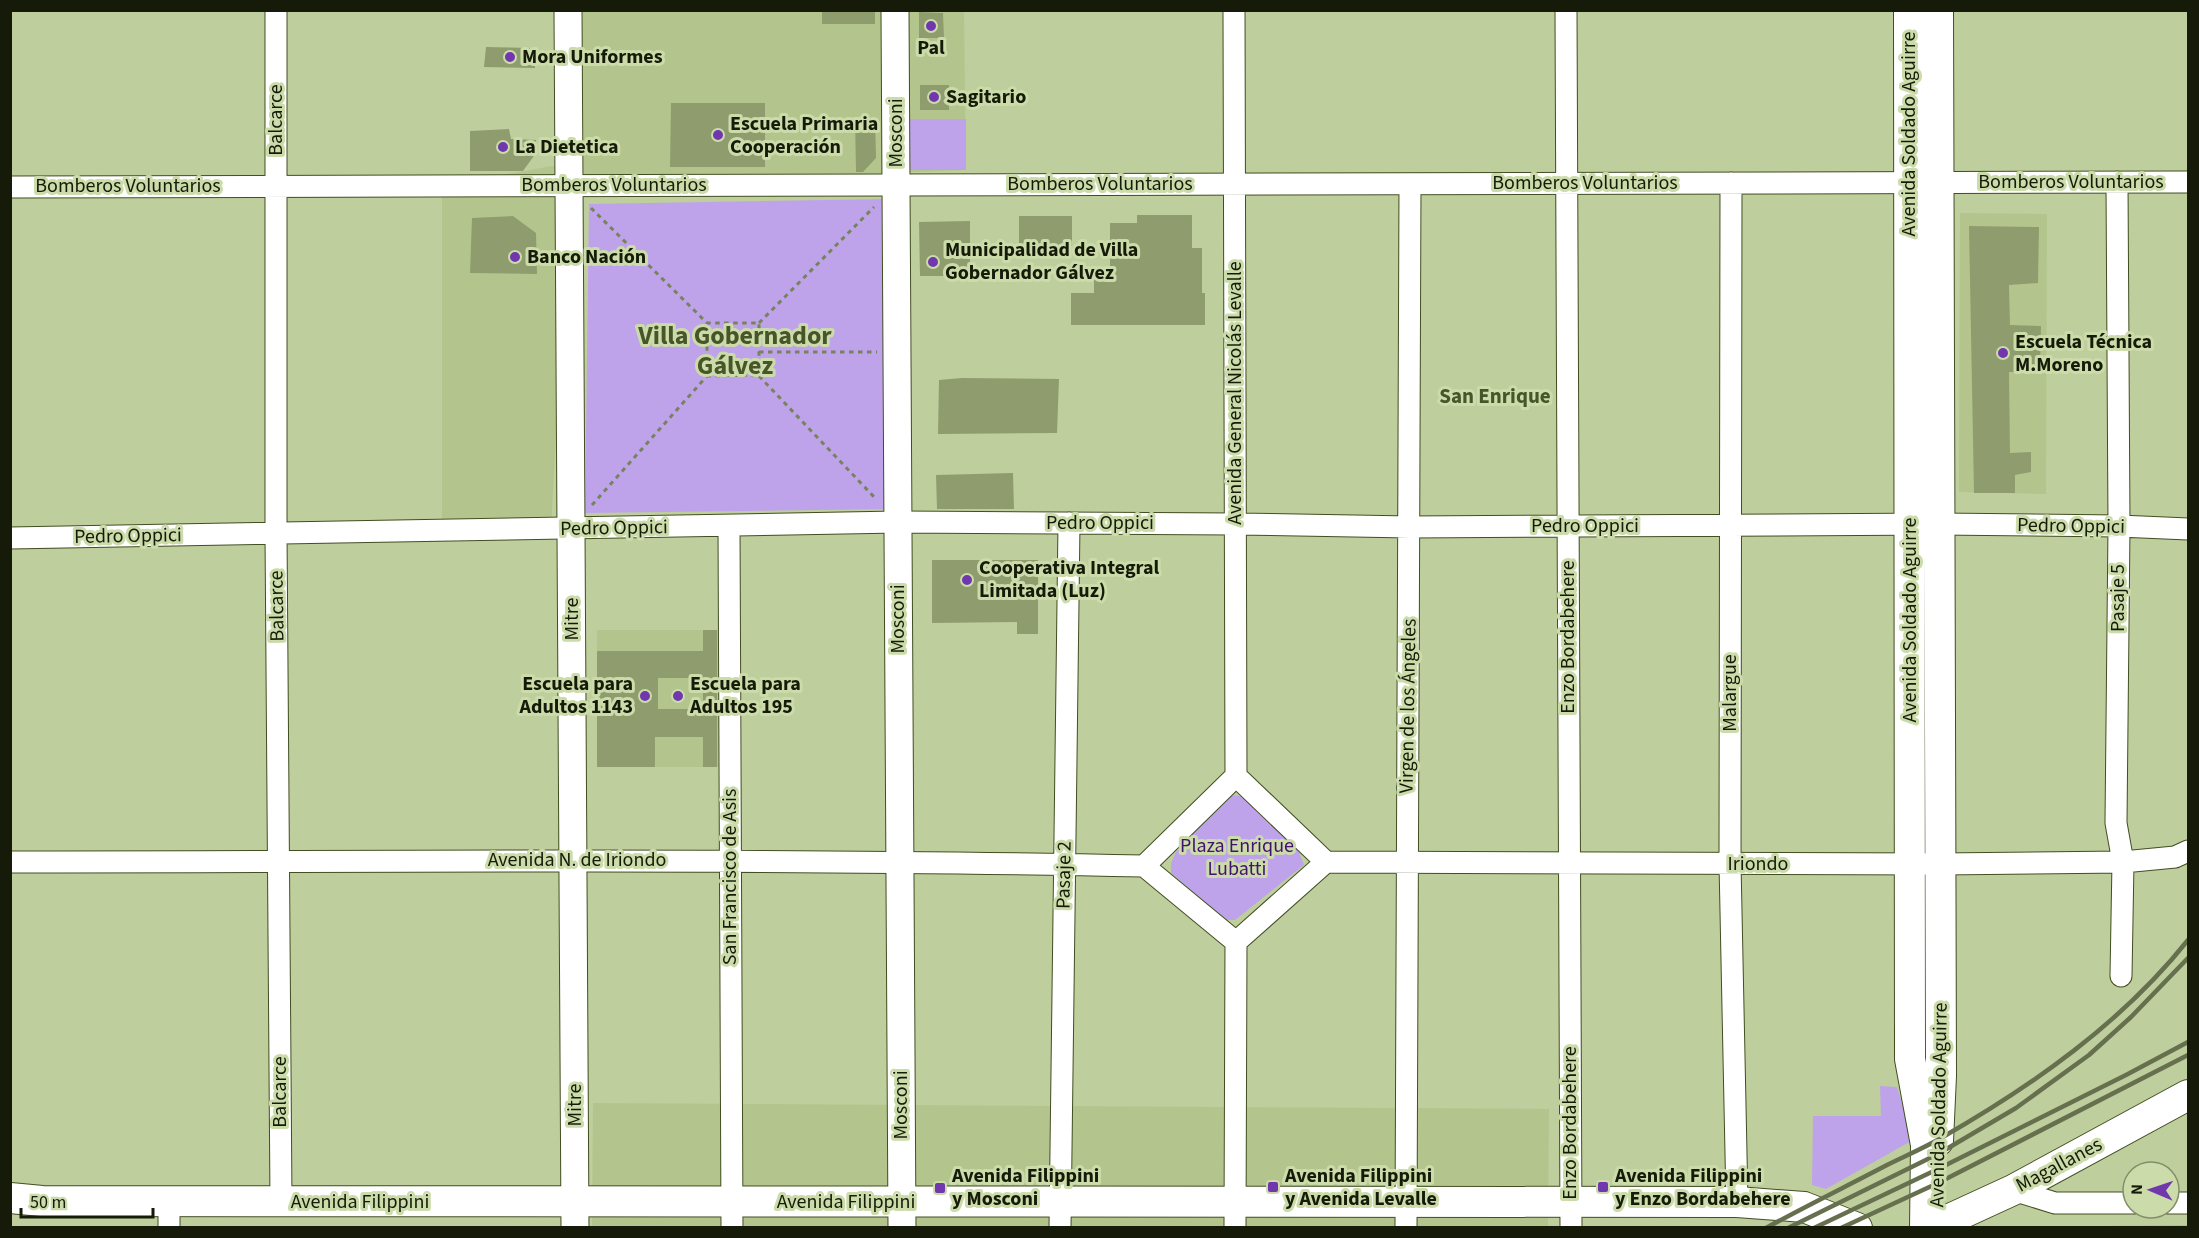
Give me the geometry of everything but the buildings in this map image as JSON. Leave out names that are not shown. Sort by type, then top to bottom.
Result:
[{"type":"main road","name":"Avenida Soldado Aguirre","points":[[1909,10],[1910,1059],[1926,1145],[1932,1227]]},
{"type":"main road","name":"Avenida Soldado Aguirre","points":[[1932,1227],[1940,864],[1938,10]]},
{"type":"main road","name":"Magallanes","points":[[1932,1227],[2013,1190],[2188,1095]]},
{"type":"main road","name":"Avenida Filippini","points":[[10,1198],[169,1214],[281,1202],[575,1215],[1570,1215],[1737,1202],[1804,1207],[1857,1227]]},
{"type":"street","name":"Balcarce","points":[[276,10],[276,533],[281,1202]]},
{"type":"street","name":"Mitre","points":[[568,10],[575,1215]]},
{"type":"street","name":"Mosconi","points":[[895,10],[901,1215]]},
{"type":"street","name":"Avenida General Nicolás Levalle","points":[[1234,10],[1236,776]]},
{"type":"street","name":"Enzo Bordabehere","points":[[1566,10],[1570,1215]]},
{"type":"street","name":"Pasaje 5","points":[[2117,182],[2119,526],[2116,823],[2123,862],[2121,976]]},
{"type":"street","name":"Bomberos Voluntarios","points":[[10,187],[2188,182]]},
{"type":"street","name":"Malargue","points":[[1731,183],[1730,863],[1737,1202]]},
{"type":"street","name":"Virgen de los Ángeles","points":[[1406,1215],[1410,184]]},
{"type":"street","name":"Pedro Oppici","points":[[10,538],[898,522],[1236,524],[1410,528],[1568,525],[1939,524],[2188,529]]},
{"type":"street","name":"Pasaje 2","points":[[1060,1215],[1070,523]]},
{"type":"street","name":"San Francisco de Asis","points":[[729,526],[732,1215]]},
{"type":"street","points":[[1235,1215],[1236,942],[1326,862],[1236,776],[1144,866],[1236,942]]},
{"type":"street","name":"Iriondo","points":[[1326,862],[1940,864],[2123,862],[2175,857],[2188,851]]},
{"type":"street","name":"Avenida N. de Iriondo","points":[[10,862],[899,861],[1144,866]]},
{"type":"street","points":[[2013,1190],[2055,1203],[2121,1203]]},
{"type":"path","points":[[569,185],[707,323],[759,323]]},
{"type":"path","points":[[896,185],[759,323],[759,375],[898,522]]},
{"type":"path","points":[[571,529],[707,376],[707,323]]},
{"type":"path","points":[[759,352],[897,352]]},
{"type":"path","points":[[707,376],[759,375]]},
{"type":"shaded area","points":[[564,11],[964,11],[966,170],[569,186],[551,529],[442,531],[442,186],[569,163]]},
{"type":"shaded area","name":"Escuela Técnica M.Moreno","points":[[1960,213],[2047,214],[2046,494],[1959,492]]},
{"type":"shaded area","points":[[597,630],[726,630],[726,767],[597,767]]},
{"type":"shaded area","points":[[593,1103],[1549,1109],[1548,1227],[592,1228]]},
{"type":"green space","points":[[910,119],[966,119],[966,170],[910,170]]},
{"type":"green space","points":[[889,199],[894,509],[585,513],[589,204]]},
{"type":"green space","name":"Plaza Enrique Lubatti","points":[[1227,795],[1240,796],[1252,802],[1299,852],[1304,865],[1235,920],[1226,920],[1171,873],[1171,863],[1176,852]]},
{"type":"green space","points":[[1880,1086],[1897,1087],[1913,1140],[1826,1189],[1812,1185],[1813,1116],[1881,1116]]},
{"type":"green space","points":[[2188,1225],[2188,1228],[2012,1227],[2013,1227]]},
{"type":"railway","points":[[1766,1228],[1935,1142],[2009,1097],[2074,1051],[2105,1025],[2134,999],[2188,940]]},
{"type":"railway","points":[[1788,1228],[1938,1154],[2016,1108],[2089,1055],[2131,1017],[2188,958]]},
{"type":"railway","points":[[1814,1228],[1938,1169],[2188,1042]]},
{"type":"railway","points":[[1841,1228],[1938,1183],[2188,1055]]},
{"type":"place","name":"Pal","points":[[931,26]]},
{"type":"place","name":"Mora Uniformes","points":[[510,57]]},
{"type":"place","name":"Sagitario","points":[[934,97]]},
{"type":"place","name":"Escuela Primaria Cooperación","points":[[718,135]]},
{"type":"place","name":"La Dietetica","points":[[503,147]]},
{"type":"place","name":"Banco Nación","points":[[515,257]]},
{"type":"place","name":"Municipalidad de Villa Gobernador Gálvez","points":[[933,262]]},
{"type":"place","name":"Escuela Técnica M.Moreno","points":[[2003,353]]},
{"type":"place","name":"Cooperativa Integral Limitada (Luz)","points":[[967,580]]},
{"type":"place","name":"Escuela para Adultos 1143","points":[[645,696]]},
{"type":"place","name":"Escuela para Adultos 195","points":[[678,696]]},
{"type":"place","name":"Avenida Filippini y Avenida Levalle","points":[[1273,1187]]},
{"type":"place","name":"Avenida Filippini y Enzo Bordabehere","points":[[1603,1187]]},
{"type":"place","name":"Avenida Filippini y Mosconi","points":[[940,1188]]},
{"type":"district","name":"Villa Gobernador Gálvez","points":[[735,350]]},
{"type":"district","name":"San Enrique","points":[[1495,396]]}]
